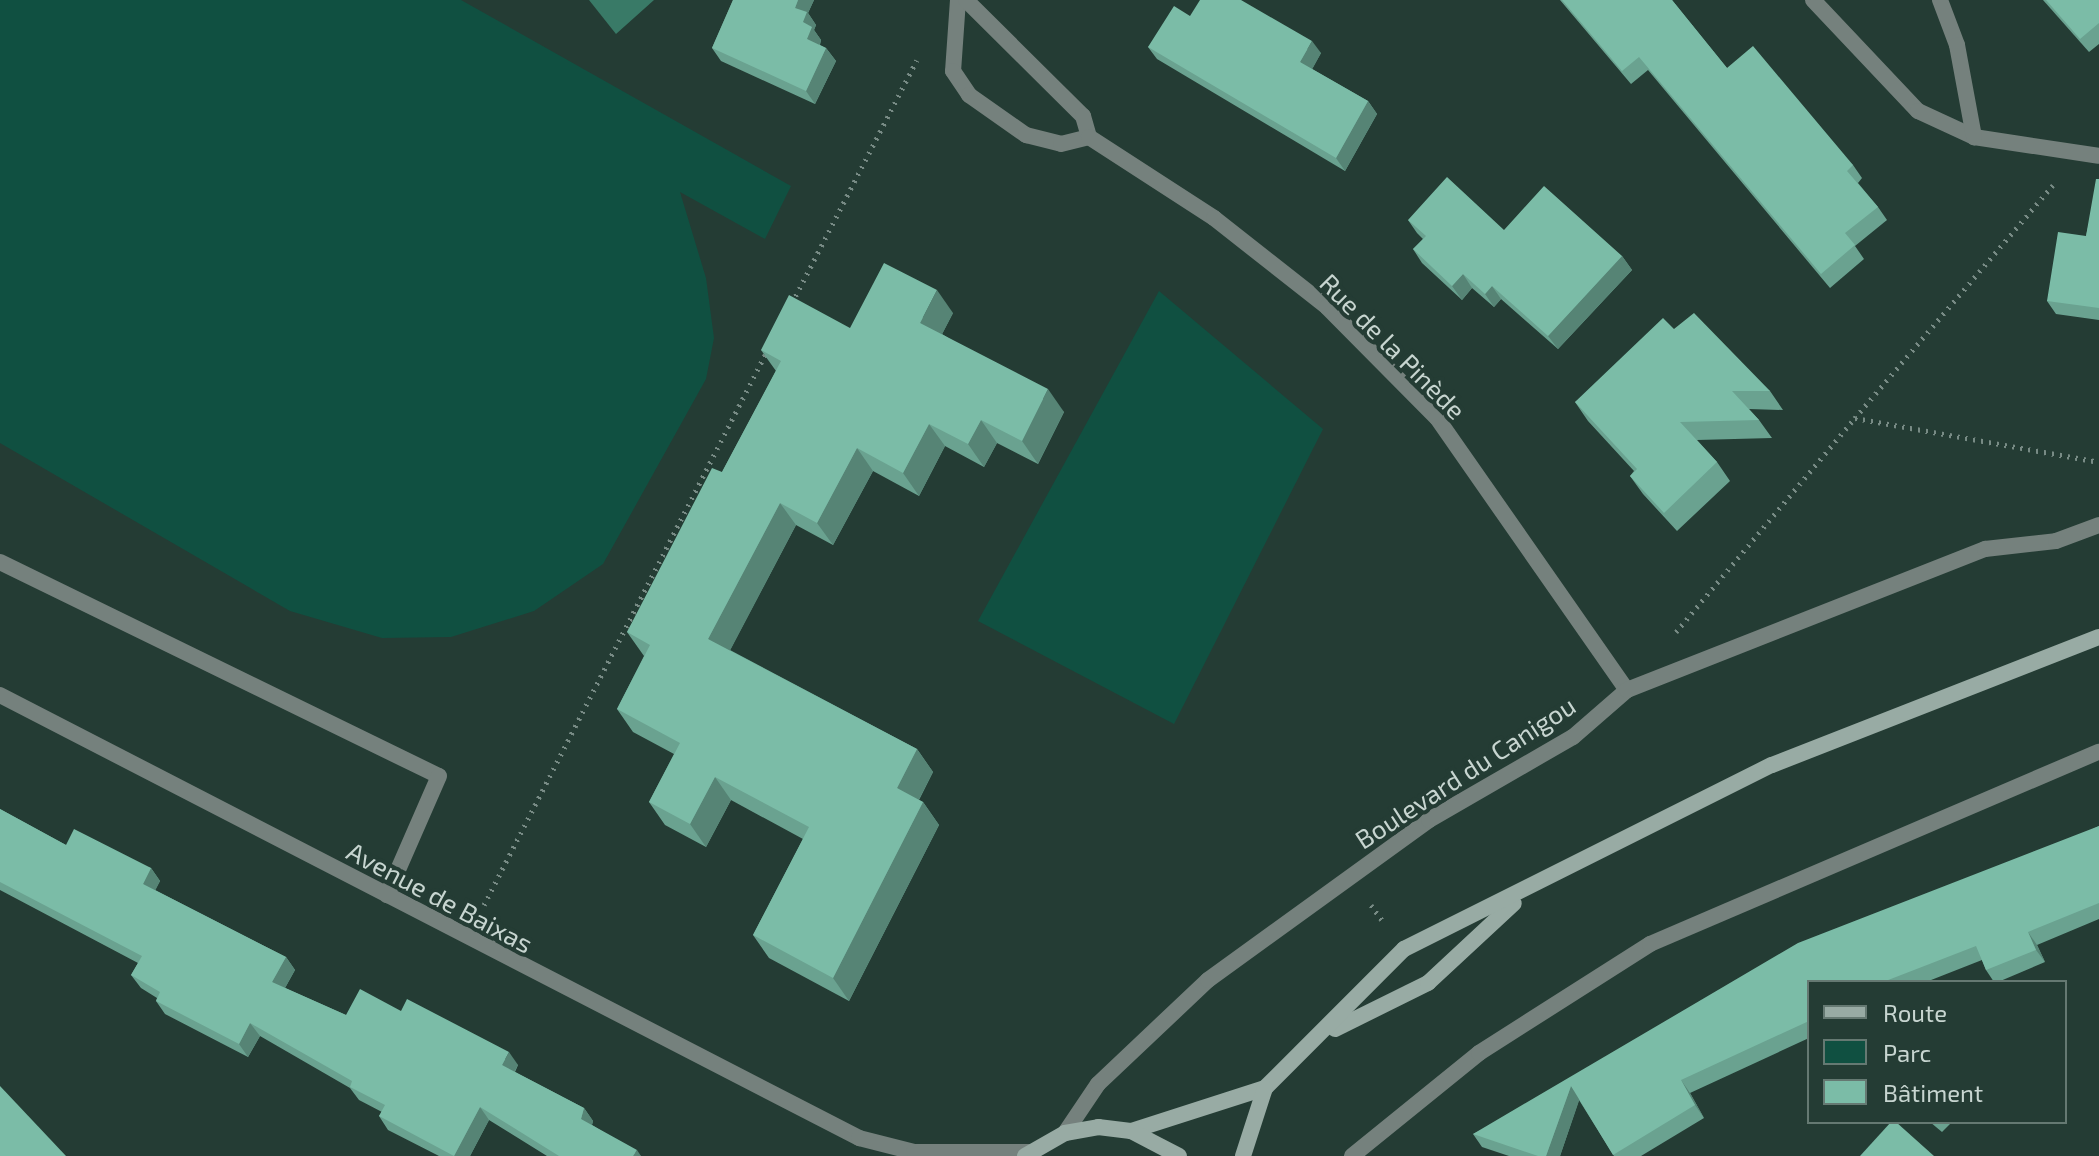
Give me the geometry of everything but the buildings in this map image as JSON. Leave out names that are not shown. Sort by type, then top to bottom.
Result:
[{"type":"street","points":[[958,0],[953,71],[969,95],[1026,135],[1061,144],[1089,137]]},
{"type":"street","name":"Rue de la Pinède","points":[[966,0],[1083,116],[1089,137],[1214,218],[1327,307],[1437,418],[1627,690]]},
{"type":"street","points":[[1813,0],[1918,111],[1974,137],[2077,157],[2099,156]]},
{"type":"street","points":[[1940,0],[1957,45],[1974,137]]},
{"type":"street","name":"Boulevard du Canigou","points":[[1065,1133],[1098,1084],[1208,980],[1429,820],[1573,737],[1627,690],[1985,549],[2056,541],[2099,525]]},
{"type":"street","points":[[0,562],[439,776],[387,895]]},
{"type":"street","points":[[1027,1154],[1065,1133],[1131,1131],[1265,1088],[1327,1033],[1404,949],[1524,894],[1772,765],[2099,637]]},
{"type":"street","name":"Avenue de Baixas","points":[[0,695],[859,1138],[914,1152],[1027,1154]]},
{"type":"street","points":[[1352,1156],[1479,1053],[1650,944],[2099,752]]},
{"type":"street","points":[[1327,1033],[1428,983],[1524,894]]},
{"type":"street","points":[[1243,1156],[1265,1088]]},
{"type":"street","points":[[1131,1131],[1179,1156]]},
{"type":"street","name":"Avenue de Baixas","points":[[859,1138],[879,1156]]},
{"type":"path","points":[[787,313],[926,43]]},
{"type":"path","points":[[1667,643],[2077,157]]},
{"type":"path","points":[[467,938],[773,341]]},
{"type":"path","points":[[1855,418],[2099,462]]},
{"type":"green space","points":[[0,0],[461,0],[791,186],[765,239],[680,192],[706,278],[714,338],[706,379],[603,564],[534,611],[451,637],[382,638],[290,611],[0,443]]},
{"type":"green space","points":[[1159,291],[1323,429],[1174,724],[978,621]]},
{"type":"shaded area","points":[[589,0],[654,0],[616,34]]}]
